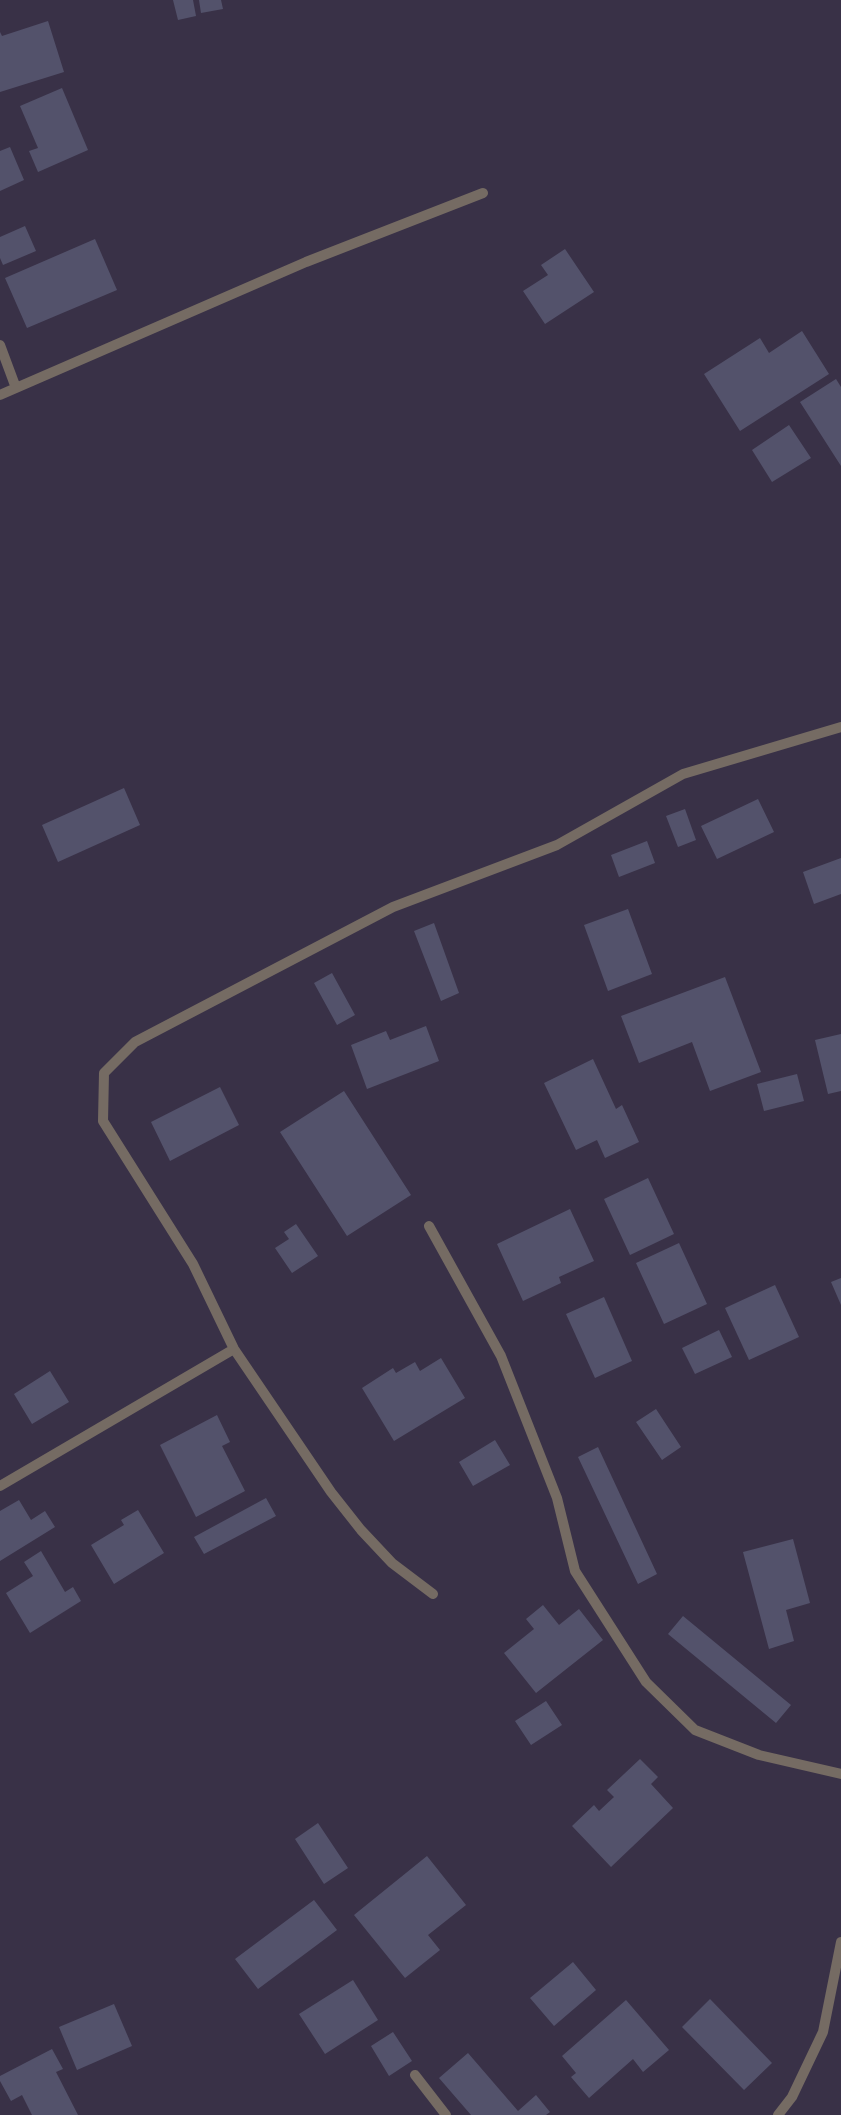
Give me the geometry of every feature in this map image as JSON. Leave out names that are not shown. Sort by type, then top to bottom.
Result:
[{"type":"street","points":[[0,394],[306,262],[483,194]]},
{"type":"street","points":[[0,345],[16,388]]},
{"type":"street","points":[[433,1594],[392,1563],[361,1530],[331,1492],[234,1349],[193,1264],[103,1121],[104,1073],[135,1042],[393,907],[557,846],[683,774],[841,727]]},
{"type":"street","points":[[429,1226],[501,1356],[558,1498],[574,1571],[646,1682],[695,1730],[759,1755],[841,1774]]},
{"type":"street","points":[[0,1486],[234,1349]]},
{"type":"street","points":[[778,2115],[792,2097],[823,2032],[841,1942]]},
{"type":"street","points":[[415,2075],[446,2115]]},
{"type":"building","points":[[173,0],[193,0],[196,16],[178,20]]},
{"type":"building","points":[[199,0],[221,0],[223,9],[201,13]]},
{"type":"building","points":[[48,21],[64,72],[0,92],[0,32],[2,36]]},
{"type":"building","points":[[62,88],[88,150],[38,172],[29,151],[38,148],[20,106]]},
{"type":"building","points":[[10,147],[24,180],[0,191],[0,151]]},
{"type":"building","points":[[25,226],[36,251],[3,265],[0,258],[0,237]]},
{"type":"building","points":[[95,239],[117,290],[27,328],[5,278]]},
{"type":"building","points":[[565,249],[594,292],[545,324],[523,291],[548,275],[541,265]]},
{"type":"building","points":[[802,331],[829,374],[740,431],[704,374],[760,338],[769,353]]},
{"type":"building","points":[[836,379],[841,387],[841,466],[800,402]]},
{"type":"building","points":[[789,425],[811,458],[772,482],[752,450]]},
{"type":"building","points":[[124,788],[140,825],[58,862],[42,825]]},
{"type":"building","points":[[758,799],[774,832],[717,859],[701,826]]},
{"type":"building","points":[[685,809],[696,840],[678,847],[666,816]]},
{"type":"building","points":[[647,841],[655,863],[619,877],[611,855]]},
{"type":"building","points":[[841,858],[841,894],[814,904],[803,872]]},
{"type":"building","points":[[628,909],[652,974],[608,991],[584,925]]},
{"type":"building","points":[[434,923],[459,993],[441,1001],[414,931]]},
{"type":"building","points":[[332,973],[355,1015],[337,1025],[314,983]]},
{"type":"building","points":[[725,977],[761,1072],[710,1091],[692,1042],[639,1063],[621,1016]]},
{"type":"building","points":[[426,1026],[439,1061],[367,1089],[351,1045],[386,1031],[390,1040]]},
{"type":"building","points":[[841,1034],[841,1091],[828,1094],[815,1040]]},
{"type":"building","points":[[593,1059],[616,1109],[622,1105],[639,1142],[605,1158],[597,1140],[576,1150],[544,1083]]},
{"type":"building","points":[[797,1074],[804,1101],[764,1111],[757,1084]]},
{"type":"building","points":[[220,1087],[239,1125],[170,1161],[151,1122]]},
{"type":"building","points":[[344,1091],[411,1195],[347,1236],[280,1132]]},
{"type":"building","points":[[648,1178],[674,1234],[630,1255],[604,1199]]},
{"type":"building","points":[[570,1209],[594,1261],[559,1277],[561,1283],[523,1301],[497,1244]]},
{"type":"building","points":[[296,1224],[318,1256],[292,1273],[275,1248],[289,1239],[284,1232]]},
{"type":"building","points":[[679,1243],[707,1304],[664,1324],[636,1263]]},
{"type":"building","points":[[841,1278],[841,1305],[831,1282]]},
{"type":"building","points":[[775,1285],[799,1337],[749,1360],[725,1308]]},
{"type":"building","points":[[604,1297],[632,1361],[595,1378],[566,1314]]},
{"type":"building","points":[[719,1330],[732,1357],[695,1374],[682,1348]]},
{"type":"building","points":[[441,1358],[465,1398],[394,1441],[362,1388],[393,1368],[396,1373],[415,1362],[420,1371]]},
{"type":"building","points":[[50,1371],[69,1402],[32,1424],[14,1394]]},
{"type":"building","points":[[656,1409],[681,1447],[662,1460],[636,1422]]},
{"type":"building","points":[[217,1415],[230,1442],[222,1446],[245,1491],[196,1517],[160,1445]]},
{"type":"building","points":[[495,1440],[510,1465],[473,1486],[459,1462]]},
{"type":"building","points":[[598,1447],[657,1574],[638,1584],[578,1457]]},
{"type":"building","points":[[266,1498],[276,1516],[204,1554],[194,1537]]},
{"type":"building","points":[[19,1500],[31,1520],[45,1511],[55,1527],[0,1561],[0,1511]]},
{"type":"building","points":[[138,1510],[164,1553],[114,1584],[91,1545],[124,1525],[121,1520]]},
{"type":"building","points":[[793,1539],[810,1603],[786,1610],[794,1641],[769,1649],[743,1552]]},
{"type":"building","points":[[41,1551],[65,1592],[73,1587],[81,1601],[30,1633],[6,1593],[33,1576],[24,1562]]},
{"type":"building","points":[[543,1605],[559,1625],[579,1609],[603,1640],[536,1693],[504,1653],[534,1629],[526,1619]]},
{"type":"building","points":[[683,1616],[791,1705],[776,1723],[668,1634]]},
{"type":"building","points":[[546,1701],[562,1725],[531,1745],[515,1721]]},
{"type":"building","points":[[640,1759],[658,1777],[651,1784],[673,1808],[611,1867],[572,1826],[594,1805],[599,1811],[614,1797],[607,1790]]},
{"type":"building","points":[[318,1823],[348,1868],[324,1884],[295,1839]]},
{"type":"building","points":[[427,1856],[466,1905],[428,1935],[440,1950],[405,1978],[354,1915]]},
{"type":"building","points":[[314,1900],[337,1930],[258,1989],[235,1959]]},
{"type":"building","points":[[573,1962],[596,1990],[554,2026],[530,1998]]},
{"type":"building","points":[[353,1980],[378,2020],[325,2054],[299,2014]]},
{"type":"building","points":[[710,1999],[772,2063],[744,2090],[682,2027]]},
{"type":"building","points":[[626,2000],[669,2050],[643,2072],[633,2059],[589,2098],[571,2077],[576,2073],[562,2056]]},
{"type":"building","points":[[114,2004],[132,2046],[77,2070],[59,2027]]},
{"type":"building","points":[[393,2032],[412,2061],[389,2076],[371,2046]]},
{"type":"building","points":[[52,2049],[63,2069],[56,2072],[78,2115],[32,2115],[22,2095],[11,2101],[0,2081],[0,2076]]},
{"type":"building","points":[[468,2053],[518,2111],[536,2095],[550,2112],[546,2115],[471,2115],[439,2078]]}]
